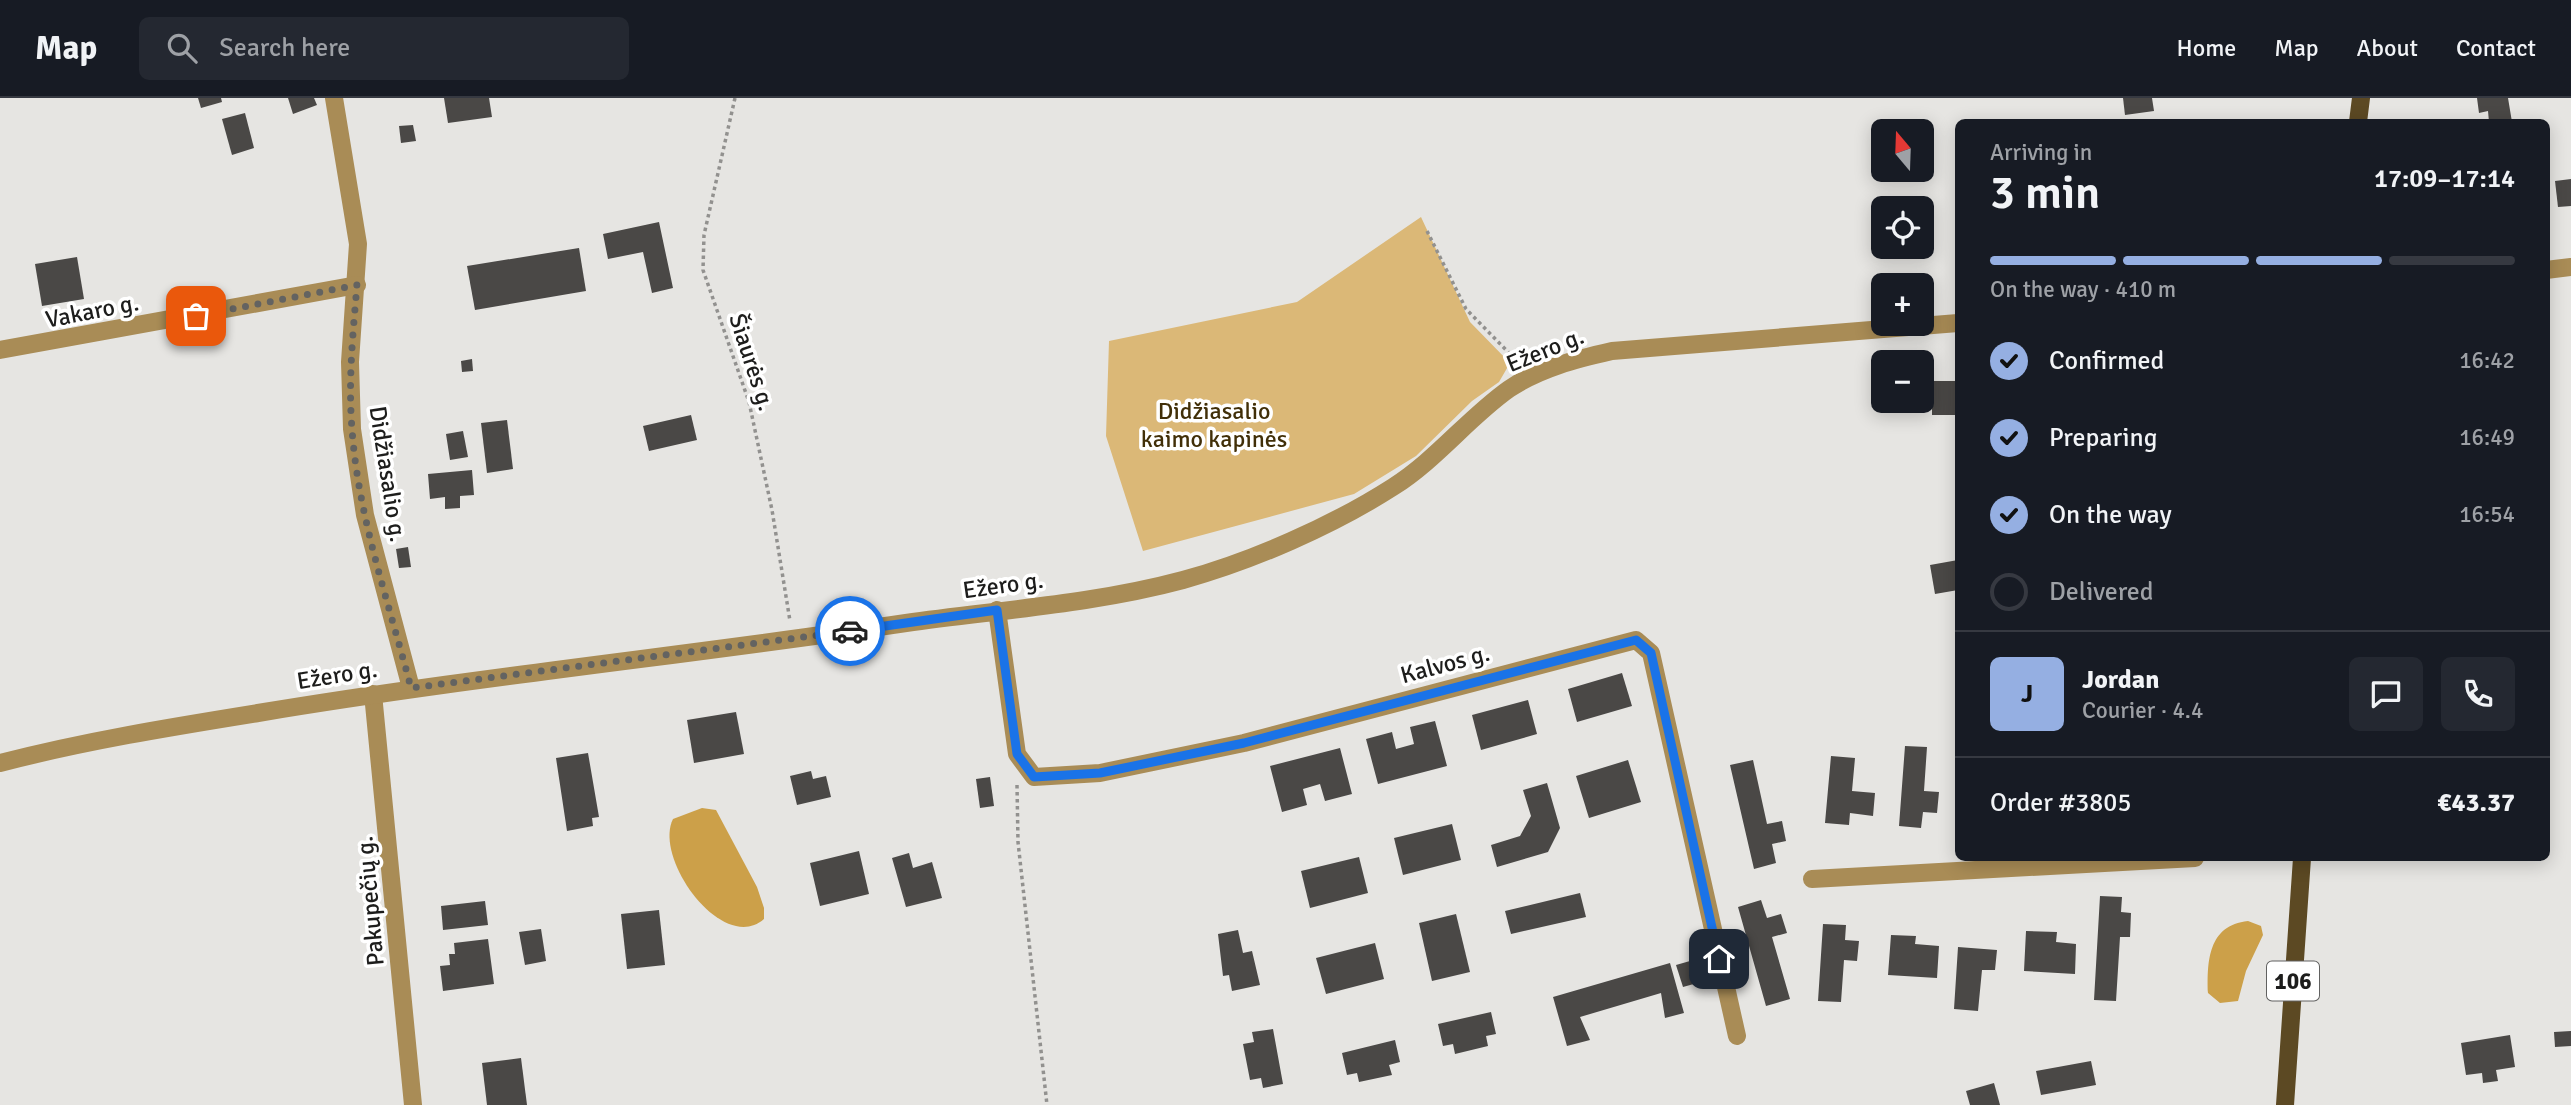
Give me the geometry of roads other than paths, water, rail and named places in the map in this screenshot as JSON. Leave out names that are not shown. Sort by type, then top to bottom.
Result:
[{"type":"main road","points":[[2358,119],[2361,98]]},
{"type":"main road","name":"106","points":[[2285,1105],[2302,861]]},
{"type":"street","name":"Didžiasalio g.","points":[[334,98],[358,244],[351,362],[352,429],[365,515],[411,688]]},
{"type":"street","points":[[2550,270],[2571,267]]},
{"type":"street","name":"Vakaro g.","points":[[0,351],[357,285]]},
{"type":"street","name":"Ežero g.","points":[[0,763],[84,741],[411,688],[793,640],[1127,593],[1185,579],[1245,559],[1341,516],[1393,487],[1435,456],[1507,391],[1529,377],[1577,359],[1612,351],[1955,323]]},
{"type":"street","name":"Kalvos g.","points":[[997,610],[1017,754],[1034,777],[1100,773],[1244,743],[1636,640],[1651,653],[1737,1036]]},
{"type":"street","name":"Pakupečių g.","points":[[373,694],[413,1105]]},
{"type":"street","points":[[1812,879],[2140,861]]},
{"type":"park label","name":"Didžiasalio kaimo kapinės","points":[[1214,425]]}]
